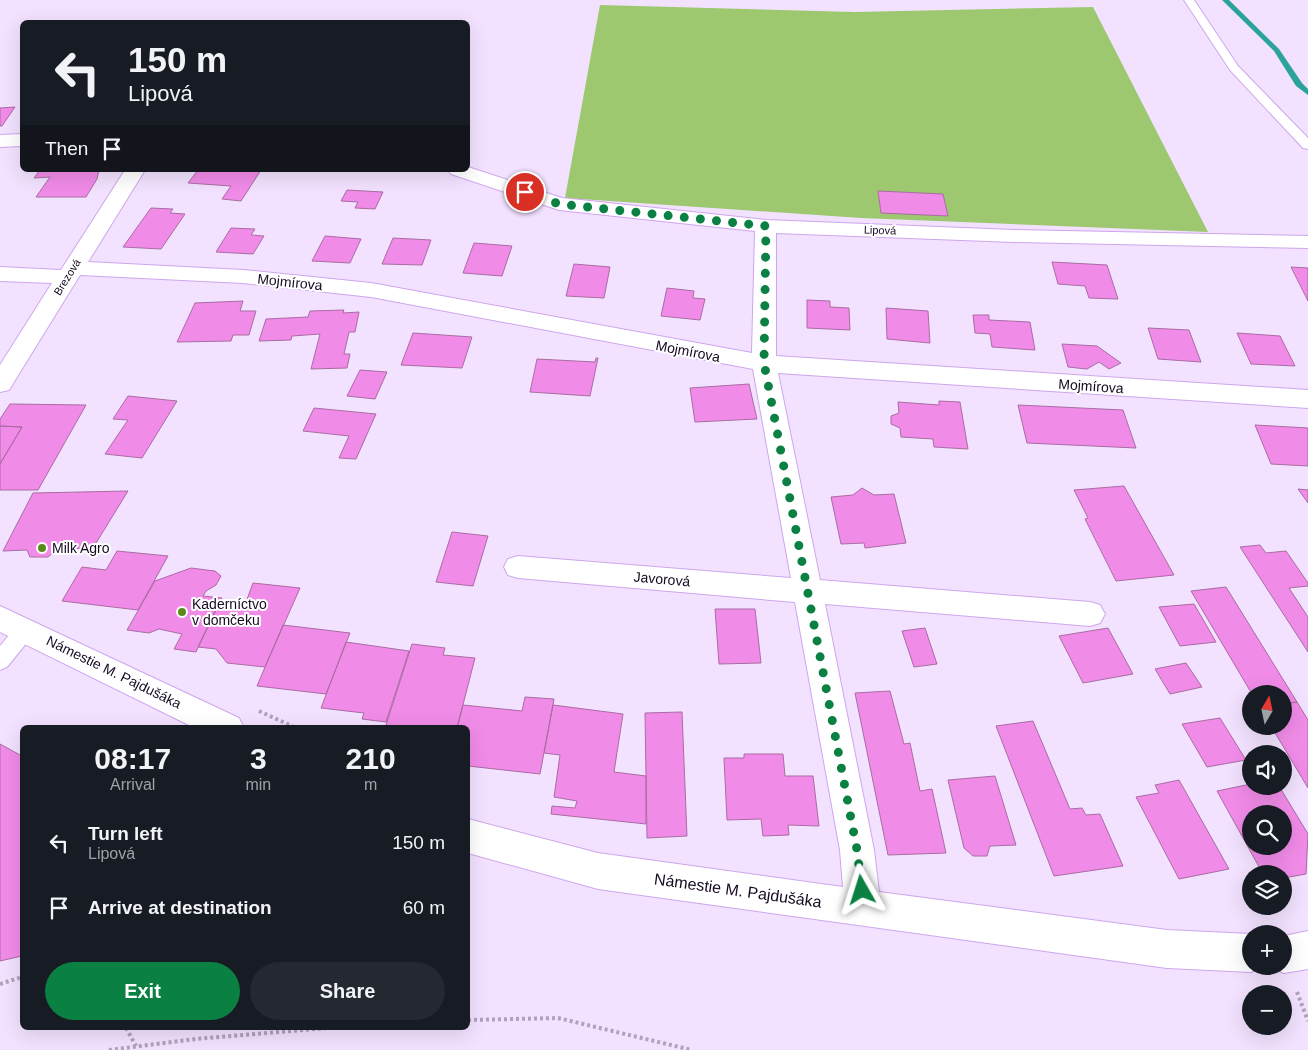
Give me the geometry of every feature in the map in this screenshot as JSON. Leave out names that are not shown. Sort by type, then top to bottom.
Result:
[{"type":"street","points":[[0,141],[20,140]]},
{"type":"street","name":"Brezová","points":[[0,384],[134,172]]},
{"type":"street","name":"Lipová","points":[[464,172],[559,204],[766,226],[1014,236],[1308,242]]},
{"type":"street","points":[[766,226],[764,363],[857,850],[863,906]]},
{"type":"street","name":"Mojmírova","points":[[0,274],[70,273],[266,279],[412,296],[728,359],[764,363],[1308,399]]},
{"type":"street","name":"Javorová","points":[[518,567],[1090,614]]},
{"type":"street","name":"Námestie M. Pajdušáka","points":[[13,623],[222,725]]},
{"type":"street","name":"Námestie M. Pajdušáka","points":[[470,837],[598,871],[1167,949],[1242,953]]},
{"type":"street","points":[[1292,953],[1308,950]]},
{"type":"lane","points":[[1190,0],[1234,68],[1308,146]]},
{"type":"lane","points":[[0,661],[13,623]]},
{"type":"path","points":[[0,984],[20,978]]},
{"type":"path","points":[[1302,1004],[1308,1006]]},
{"type":"path","points":[[470,1020],[558,1018],[692,1050]]},
{"type":"path","points":[[127,1030],[136,1046]]},
{"type":"path","points":[[109,1050],[306,1030]]},
{"type":"green space","points":[[600,5],[855,12],[1093,7],[1208,232],[861,218],[565,198]]},
{"type":"building","points":[[15,107],[2,126],[0,126],[0,108]]},
{"type":"building","points":[[38,172],[99,172],[97,179],[86,197],[36,197],[50,177],[34,178]]},
{"type":"building","points":[[196,172],[260,172],[241,201],[222,199],[231,186],[188,183]]},
{"type":"building","points":[[347,190],[383,192],[375,209],[355,208],[358,202],[341,201]]},
{"type":"building","points":[[878,191],[943,194],[948,216],[881,213]]},
{"type":"building","points":[[151,208],[173,209],[170,213],[185,214],[161,249],[123,247]]},
{"type":"building","points":[[231,228],[255,229],[251,235],[264,236],[253,254],[216,252]]},
{"type":"building","points":[[325,236],[361,239],[350,263],[312,261]]},
{"type":"building","points":[[393,238],[431,240],[422,265],[382,264]]},
{"type":"building","points":[[474,243],[512,246],[502,276],[463,273]]},
{"type":"building","points":[[1052,262],[1107,265],[1118,299],[1089,298],[1085,286],[1058,284]]},
{"type":"building","points":[[574,264],[610,267],[604,298],[566,296]]},
{"type":"building","points":[[1291,267],[1308,268],[1308,301]]},
{"type":"building","points":[[667,288],[694,291],[693,298],[705,299],[700,320],[661,316]]},
{"type":"building","points":[[807,300],[830,301],[830,307],[849,308],[850,330],[807,328]]},
{"type":"building","points":[[243,301],[240,311],[256,311],[249,335],[233,335],[231,341],[177,342],[195,303]]},
{"type":"building","points":[[886,308],[928,311],[930,343],[887,339]]},
{"type":"building","points":[[344,310],[343,313],[359,312],[355,332],[349,332],[344,354],[350,354],[347,368],[311,369],[320,334],[292,336],[291,340],[259,341],[266,319],[308,317],[310,311]]},
{"type":"building","points":[[973,315],[989,315],[989,320],[1030,322],[1035,350],[992,347],[990,334],[975,333]]},
{"type":"building","points":[[1148,328],[1189,330],[1201,362],[1158,359]]},
{"type":"building","points":[[413,333],[472,337],[462,368],[401,365]]},
{"type":"building","points":[[1237,333],[1280,336],[1295,366],[1251,364]]},
{"type":"building","points":[[1062,344],[1097,346],[1121,363],[1109,369],[1099,362],[1087,369],[1068,367]]},
{"type":"building","points":[[596,358],[598,358],[590,396],[530,392],[537,359],[595,362]]},
{"type":"building","points":[[360,370],[387,372],[375,399],[347,396]]},
{"type":"building","points":[[749,384],[757,419],[695,422],[690,388]]},
{"type":"building","points":[[128,396],[177,401],[142,458],[105,454],[128,420],[113,419]]},
{"type":"building","points":[[939,401],[960,402],[968,449],[934,447],[933,439],[901,437],[900,428],[891,424],[891,416],[899,413],[898,402],[939,405]]},
{"type":"building","points":[[10,404],[86,405],[38,490],[0,490],[0,464],[22,427],[0,426],[0,419]]},
{"type":"building","points":[[1018,405],[1123,410],[1136,448],[1027,443]]},
{"type":"building","points":[[314,408],[376,414],[356,459],[339,458],[349,436],[303,431]]},
{"type":"building","points":[[1255,425],[1308,428],[1308,466],[1271,464]]},
{"type":"building","points":[[0,426],[22,427],[0,464]]},
{"type":"building","points":[[1124,486],[1174,575],[1116,581],[1085,519],[1088,518],[1074,490]]},
{"type":"building","points":[[862,488],[874,495],[894,494],[906,543],[865,548],[864,543],[841,544],[831,497],[853,495]]},
{"type":"building","points":[[1298,489],[1308,490],[1308,503]]},
{"type":"building","points":[[128,491],[93,548],[57,549],[48,557],[30,557],[27,550],[3,551],[33,493]]},
{"type":"building","points":[[452,532],[488,536],[473,586],[436,582]]},
{"type":"building","points":[[1260,545],[1266,553],[1286,551],[1308,583],[1308,586],[1289,588],[1308,617],[1308,652],[1240,547]]},
{"type":"building","points":[[117,551],[168,556],[138,610],[62,601],[82,567],[106,570]]},
{"type":"building","points":[[191,568],[215,571],[221,576],[216,585],[206,591],[203,596],[222,598],[196,652],[174,649],[182,634],[159,629],[149,633],[127,630],[155,581]]},
{"type":"building","points":[[253,583],[300,588],[265,667],[227,663],[216,649],[198,647],[218,605],[236,607],[239,602],[246,602]]},
{"type":"building","points":[[1226,587],[1287,685],[1247,685],[1191,591]]},
{"type":"building","points":[[1194,604],[1216,642],[1180,646],[1159,607]]},
{"type":"building","points":[[715,609],[755,609],[761,663],[719,664]]},
{"type":"building","points":[[283,625],[350,633],[326,694],[257,686]]},
{"type":"building","points":[[925,628],[937,664],[914,667],[902,631]]},
{"type":"building","points":[[1108,628],[1133,674],[1083,683],[1059,636]]},
{"type":"building","points":[[346,642],[409,651],[386,722],[362,719],[364,713],[321,708]]},
{"type":"building","points":[[412,644],[445,648],[443,655],[475,658],[458,725],[386,725]]},
{"type":"building","points":[[1186,663],[1202,687],[1170,694],[1155,669]]},
{"type":"building","points":[[890,691],[904,744],[910,743],[920,791],[932,789],[946,853],[888,855],[855,693]]},
{"type":"building","points":[[1292,694],[1297,702],[1292,703]]},
{"type":"building","points":[[525,697],[554,699],[540,774],[470,766],[470,725],[458,725],[463,705],[522,711]]},
{"type":"building","points":[[1297,702],[1308,720],[1308,788],[1292,761],[1292,745],[1282,745],[1276,735],[1292,735],[1292,703]]},
{"type":"building","points":[[553,705],[623,714],[614,772],[646,776],[646,824],[551,814],[552,806],[575,808],[577,801],[554,797],[560,755],[544,753]]},
{"type":"building","points":[[682,712],[687,836],[647,838],[645,713]]},
{"type":"building","points":[[1220,718],[1242,754],[1242,761],[1207,767],[1182,724]]},
{"type":"building","points":[[1033,721],[1070,809],[1082,808],[1086,815],[1100,814],[1123,866],[1054,876],[996,726]]},
{"type":"building","points":[[0,744],[20,755],[20,956],[0,961]]},
{"type":"building","points":[[744,754],[783,754],[785,776],[813,776],[819,826],[788,825],[789,835],[763,836],[761,819],[727,820],[724,758],[744,758]]},
{"type":"building","points":[[995,776],[1016,845],[990,846],[987,856],[973,856],[964,848],[948,780]]},
{"type":"building","points":[[1179,780],[1229,869],[1179,879],[1136,797],[1159,793],[1155,785]]},
{"type":"building","points":[[1242,786],[1242,795],[1284,795],[1290,805],[1242,805],[1242,836],[1217,791]]},
{"type":"building","points":[[1292,808],[1308,834],[1306,874],[1292,877],[1292,865],[1258,865],[1252,855],[1292,855]]},
{"type":"waterway","points":[[1225,0],[1277,50],[1299,84],[1308,93]]},
{"type":"place","name":"Milk Agro","points":[[42,548]]},
{"type":"place","name":"Kaderníctvo v domčeku","points":[[182,612]]},
{"type":"route","points":[[525,192],[559,204],[766,226],[764,363],[857,850],[862,890]]}]
